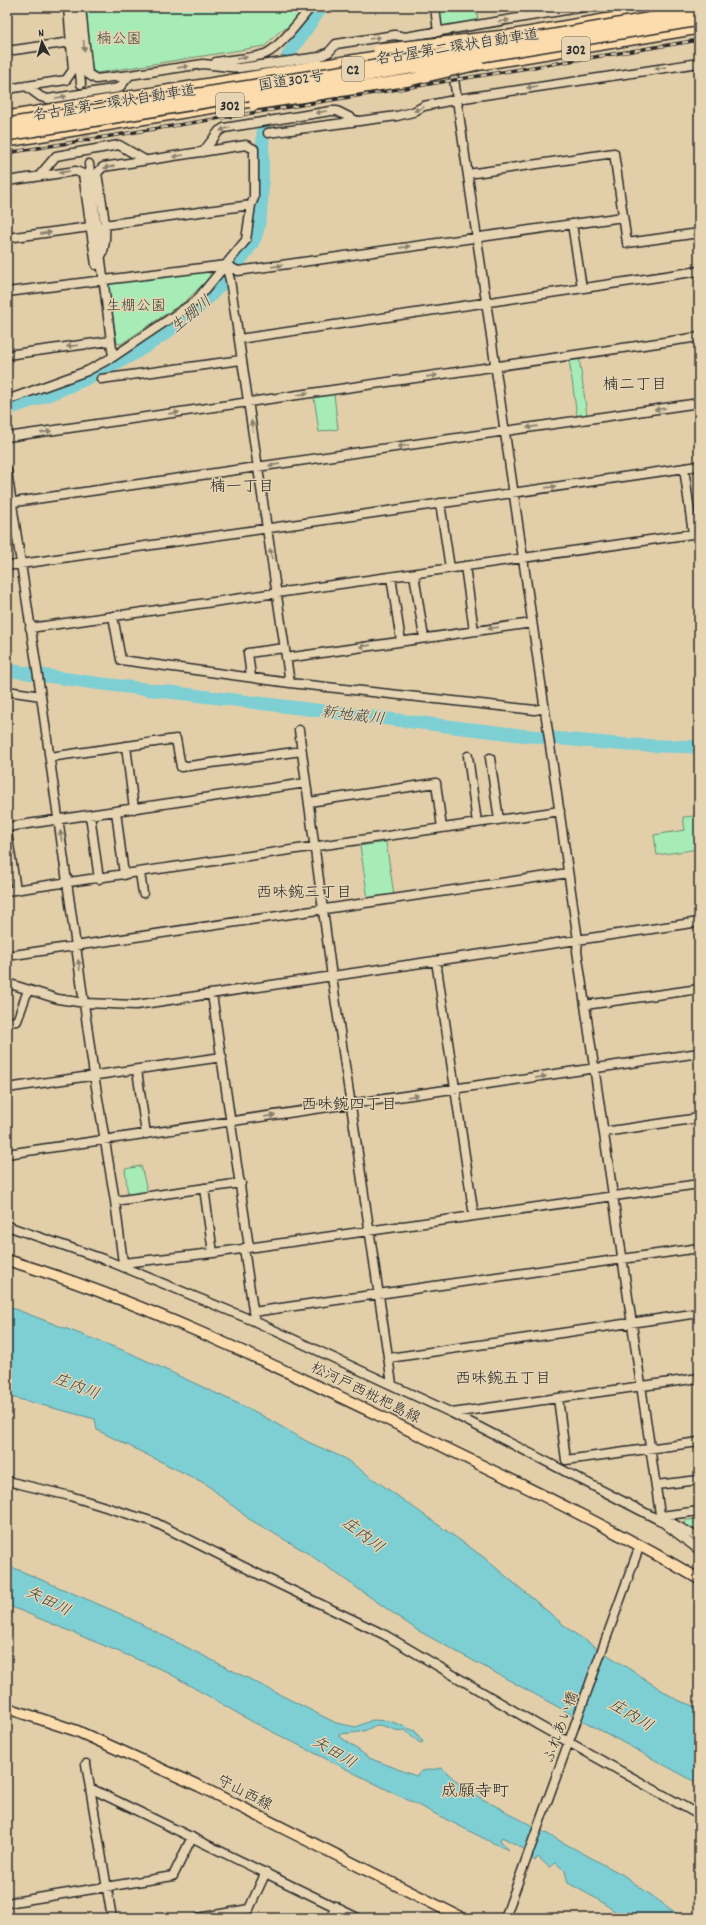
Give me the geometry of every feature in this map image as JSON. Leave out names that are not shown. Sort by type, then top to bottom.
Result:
[{"type":"highway","name":"国道302号","points":[[10,118],[681,7]]},
{"type":"highway","name":"名古屋第二環状自動車道","points":[[7,135],[37,128],[577,35],[699,10]]},
{"type":"highway","name":"名古屋第二環状自動車道","points":[[577,35],[699,20]]},
{"type":"highway","name":"国道302号","points":[[7,142],[37,128],[452,69],[699,28]]},
{"type":"highway","points":[[10,118],[63,105],[229,78],[295,66],[318,60],[379,50],[480,38],[577,35]]},
{"type":"highway","points":[[10,118],[37,128],[81,133],[409,80],[577,35]]},
{"type":"highway","name":"名古屋第二環状自動車道","points":[[7,124],[37,128]]},
{"type":"highway","points":[[7,138],[37,128]]},
{"type":"main road","name":"松河戸西枇杷島線","points":[[7,1260],[135,1305],[255,1356],[468,1458],[640,1545],[699,1579]]},
{"type":"main road","name":"守山西線","points":[[7,1708],[77,1731],[199,1786],[462,1918]]},
{"type":"street","points":[[7,90],[66,80],[69,78],[73,70],[68,7]]},
{"type":"street","points":[[74,7],[81,84]]},
{"type":"street","points":[[81,7],[88,74],[96,79],[203,64],[266,53],[293,29],[310,7]]},
{"type":"street","points":[[435,7],[438,32]]},
{"type":"street","points":[[521,7],[523,18]]},
{"type":"street","points":[[203,64],[239,68],[287,62],[325,55],[336,44],[394,35],[406,37],[584,7]]},
{"type":"street","points":[[476,41],[490,23]]},
{"type":"street","points":[[7,51],[71,42]]},
{"type":"street","points":[[449,46],[496,366],[512,493],[524,559],[544,708],[560,811],[578,940],[577,951],[661,1519],[699,1550]]},
{"type":"street","points":[[268,133],[397,116],[413,112],[424,106],[457,101],[464,98],[699,62]]},
{"type":"street","points":[[26,86],[41,97],[48,99],[119,88],[130,75]]},
{"type":"street","points":[[204,152],[222,128],[334,110],[358,121]]},
{"type":"street","points":[[39,176],[56,156],[119,145],[142,159],[148,160]]},
{"type":"street","points":[[7,400],[86,371],[113,357],[196,300],[227,268],[246,240],[251,205],[254,198],[255,152],[252,147],[246,145],[103,167],[97,173],[104,225],[104,251],[100,258]]},
{"type":"street","points":[[468,174],[614,153],[627,243],[699,233]]},
{"type":"street","points":[[89,164],[113,357]]},
{"type":"street","points":[[7,181],[76,171],[83,174],[95,262],[102,278]]},
{"type":"street","points":[[104,225],[251,205]]},
{"type":"street","points":[[7,292],[102,278],[227,268],[238,272],[623,216]]},
{"type":"street","points":[[572,224],[582,288]]},
{"type":"street","points":[[7,238],[90,227]]},
{"type":"street","points":[[227,268],[290,682]]},
{"type":"street","points":[[239,339],[699,271]]},
{"type":"street","points":[[7,437],[699,337]]},
{"type":"street","points":[[7,355],[110,341]]},
{"type":"street","points":[[101,379],[241,360]]},
{"type":"street","points":[[9,503],[699,403]]},
{"type":"street","points":[[7,566],[699,466]]},
{"type":"street","points":[[30,628],[464,566],[524,559],[696,533],[684,468]]},
{"type":"street","points":[[7,471],[9,503],[21,564],[41,696],[94,1075],[116,1201],[123,1266]]},
{"type":"street","points":[[440,503],[450,568]]},
{"type":"street","points":[[464,566],[474,631]]},
{"type":"street","points":[[414,574],[424,638]]},
{"type":"street","points":[[391,577],[401,641]]},
{"type":"street","points":[[113,616],[121,660],[290,682],[534,710],[544,708]]},
{"type":"street","points":[[286,658],[532,623]]},
{"type":"street","points":[[250,677],[248,653],[284,648]]},
{"type":"street","points":[[7,691],[41,696]]},
{"type":"street","points":[[299,730],[350,1104],[380,1295],[392,1384]]},
{"type":"street","points":[[50,757],[176,739],[181,767],[302,751]]},
{"type":"street","points":[[126,746],[134,809]]},
{"type":"street","points":[[468,756],[477,823]]},
{"type":"street","points":[[490,758],[499,820]]},
{"type":"street","points":[[7,827],[306,783]]},
{"type":"street","points":[[309,802],[436,783],[442,828]]},
{"type":"street","points":[[116,811],[124,875]]},
{"type":"street","points":[[7,891],[140,873],[560,811]]},
{"type":"street","points":[[90,815],[98,879]]},
{"type":"street","points":[[7,831],[16,890]]},
{"type":"street","points":[[140,873],[143,893]]},
{"type":"street","points":[[7,956],[323,911],[568,873]]},
{"type":"street","points":[[7,983],[52,998],[85,1003],[136,1004],[332,977],[699,922]]},
{"type":"street","points":[[436,961],[474,1216]]},
{"type":"street","points":[[585,1005],[699,989]]},
{"type":"street","points":[[7,1022],[17,1021],[28,990]]},
{"type":"street","points":[[212,994],[241,1183],[254,1317]]},
{"type":"street","points":[[7,1154],[699,1054]]},
{"type":"street","points":[[7,1088],[222,1058]]},
{"type":"street","points":[[137,1070],[146,1134]]},
{"type":"street","points":[[604,1132],[699,1118]]},
{"type":"street","points":[[116,1201],[241,1183]]},
{"type":"street","points":[[123,1266],[699,1184]]},
{"type":"street","points":[[204,1188],[212,1253]]},
{"type":"street","points":[[7,1226],[123,1266],[254,1317],[452,1413],[699,1538]]},
{"type":"street","points":[[254,1317],[380,1295],[699,1248]]},
{"type":"street","points":[[389,1358],[699,1313]]},
{"type":"street","points":[[452,1413],[699,1378]]},
{"type":"street","points":[[558,1398],[566,1460],[699,1442]]},
{"type":"street","points":[[656,1485],[699,1480]]},
{"type":"street","points":[[7,1481],[70,1496],[154,1522],[385,1635],[538,1725],[571,1738],[699,1815]]},
{"type":"street","points":[[661,1519],[699,1511]]},
{"type":"street","name":"ふれあい橋","points":[[505,1918],[640,1545]]},
{"type":"street","points":[[86,1764],[112,1918]]},
{"type":"street","points":[[90,1788],[192,1836],[358,1918]]},
{"type":"street","points":[[7,1903],[173,1876],[192,1836]]},
{"type":"street","points":[[198,1918],[248,1909],[266,1872]]},
{"type":"street","points":[[330,1918],[336,1906]]},
{"type":"green space","name":"楠公園","points":[[86,7],[310,7],[294,27],[282,30],[265,46],[97,73],[91,69]]},
{"type":"green space","points":[[439,7],[476,7],[478,20],[442,26]]},
{"type":"green space","name":"生棚公園","points":[[207,271],[211,276],[187,300],[121,344],[117,343],[108,286],[110,284]]},
{"type":"green space","points":[[579,357],[587,415],[577,416],[569,359]]},
{"type":"green space","points":[[334,394],[338,429],[319,432],[314,397]]},
{"type":"green space","points":[[683,817],[699,817],[699,849],[657,855],[654,835],[685,830]]},
{"type":"green space","points":[[386,842],[394,895],[368,899],[360,846]]},
{"type":"green space","points":[[141,1166],[148,1194],[128,1197],[125,1169]]},
{"type":"green space","points":[[699,1519],[699,1532],[685,1524],[686,1520]]},
{"type":"water","name":"庄内川","points":[[7,1306],[130,1353],[256,1412],[308,1442],[344,1458],[482,1556],[571,1631],[677,1700],[699,1708],[699,1784],[417,1630],[306,1552],[249,1519],[206,1484],[97,1430],[95,1419],[7,1396]]},
{"type":"water","name":"矢田川","points":[[7,1565],[121,1614],[336,1723],[356,1727],[372,1720],[390,1721],[415,1731],[423,1742],[420,1743],[405,1730],[394,1730],[377,1725],[360,1732],[338,1735],[369,1758],[416,1776],[422,1771],[442,1768],[466,1790],[623,1875],[683,1918],[624,1918],[599,1900],[568,1883],[565,1871],[556,1863],[549,1867],[538,1857],[535,1861],[532,1858],[533,1854],[502,1837],[500,1840],[509,1850],[491,1842],[251,1721],[165,1671],[7,1605]]},
{"type":"waterway","name":"生棚川","points":[[288,55],[322,7]]},
{"type":"waterway","name":"生棚川","points":[[7,409],[71,386],[103,371],[135,353],[165,334],[193,312],[217,289],[250,247],[255,238],[262,200],[263,129]]},
{"type":"waterway","name":"新地蔵川","points":[[7,670],[95,683],[520,735],[627,745],[699,747]]},
{"type":"tunnel","points":[[84,123],[89,164]]},
{"type":"railway","points":[[7,153],[699,40]]},
{"type":"district","name":"楠二丁目","points":[[635,383]]},
{"type":"district","name":"楠一丁目","points":[[242,485]]},
{"type":"district","name":"西味鋺三丁目","points":[[304,891]]},
{"type":"district","name":"西味鋺四丁目","points":[[349,1103]]},
{"type":"district","name":"西味鋺五丁目","points":[[503,1377]]},
{"type":"district","name":"成願寺町","points":[[475,1790]]}]
